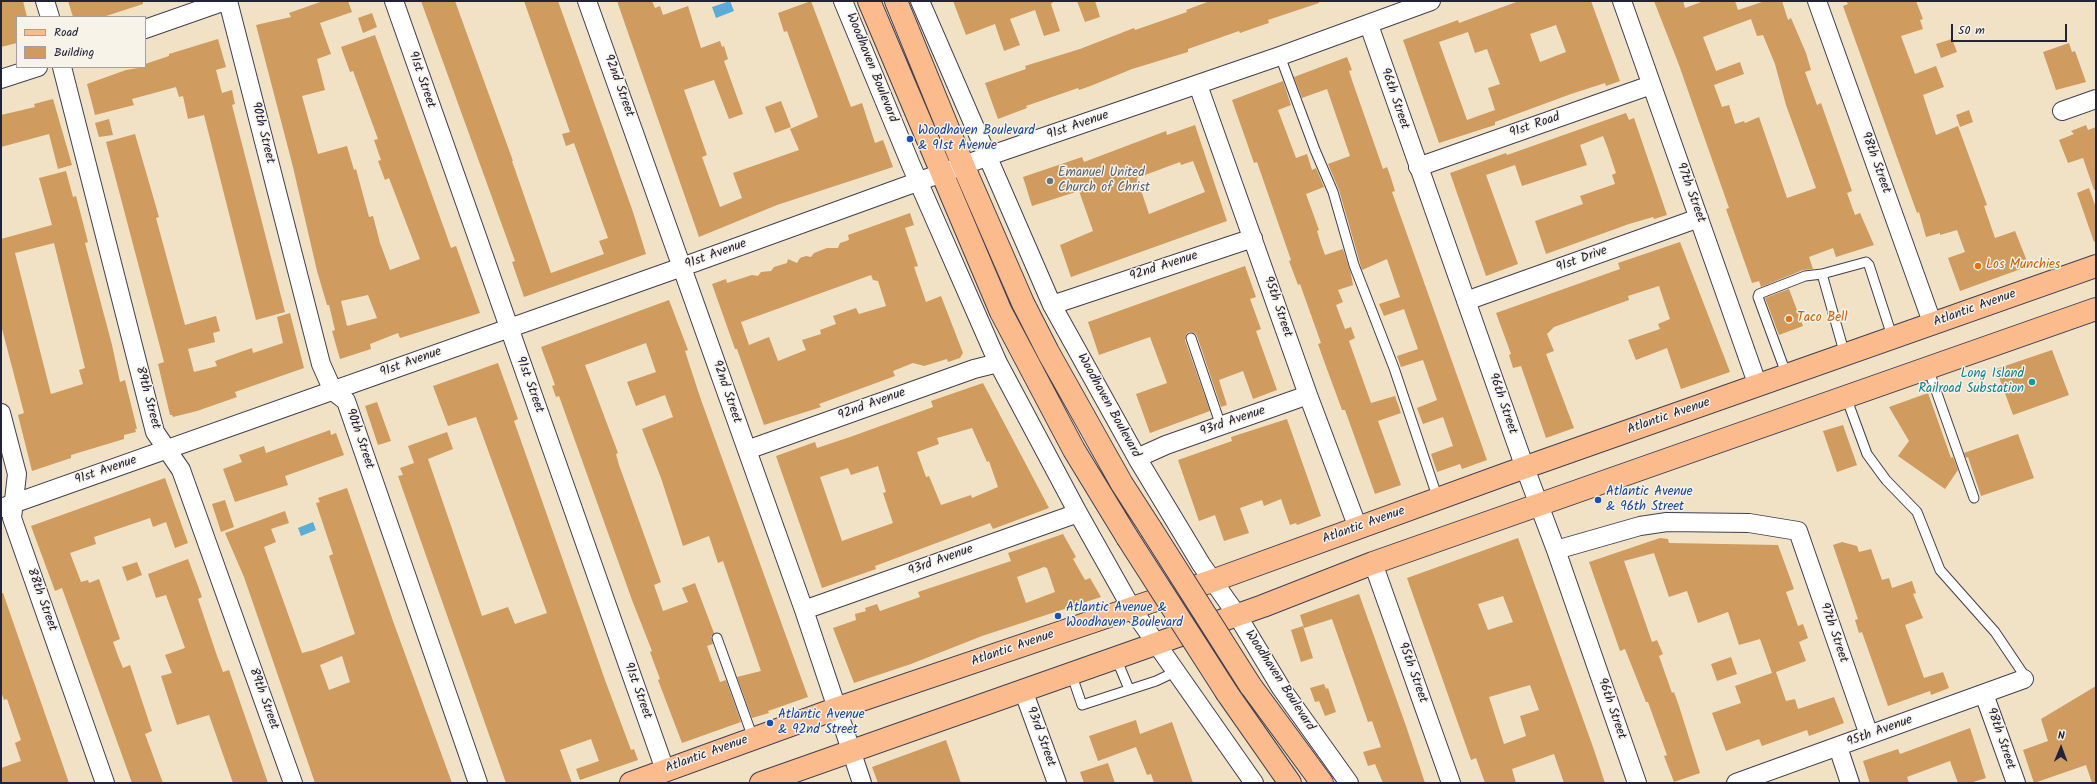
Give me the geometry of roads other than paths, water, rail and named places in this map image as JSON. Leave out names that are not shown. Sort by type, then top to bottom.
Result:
[{"type":"main road","name":"Woodhaven Boulevard","points":[[869,1],[941,174],[1001,312],[1028,365],[1074,450],[1127,537],[1227,693],[1290,783]]},
{"type":"main road","name":"Woodhaven Boulevard","points":[[896,1],[963,165],[1023,303],[1048,352],[1122,484],[1250,685],[1322,783]]},
{"type":"main road","name":"Atlantic Avenue","points":[[631,783],[838,708],[1212,581],[1438,499],[2096,266]]},
{"type":"main road","points":[[761,783],[1116,657],[1237,616],[1373,563],[2096,310]]},
{"type":"street","points":[[45,1],[50,16]]},
{"type":"street","points":[[146,29],[225,1]]},
{"type":"street","name":"90th Street","points":[[228,1],[321,364],[334,391],[346,401],[478,783]]},
{"type":"street","name":"91st Street","points":[[394,1],[665,770]]},
{"type":"street","name":"92nd Street","points":[[587,1],[804,610],[862,783]]},
{"type":"street","name":"Woodhaven Boulevard","points":[[843,1],[918,182],[998,363],[1078,513],[1132,609],[1158,643]]},
{"type":"street","name":"Woodhaven Boulevard","points":[[920,1],[986,157],[1052,305],[1137,458],[1212,581],[1237,616],[1281,688],[1349,783]]},
{"type":"street","name":"97th Street","points":[[1622,1],[1758,386]]},
{"type":"street","name":"98th Street","points":[[1817,1],[1932,325]]},
{"type":"street","name":"91st Avenue","points":[[7,506],[682,267],[963,165],[1369,25],[1427,2]]},
{"type":"street","name":"96th Street","points":[[1369,25],[1538,505],[1556,550],[1637,783]]},
{"type":"street","points":[[1,79],[35,68]]},
{"type":"street","name":"89th Street","points":[[62,68],[155,432],[181,470],[293,783]]},
{"type":"street","name":"95th Street","points":[[1198,85],[1308,396],[1358,528]]},
{"type":"street","name":"91st Road","points":[[1418,167],[1651,85]]},
{"type":"street","points":[[2062,110],[2096,99]]},
{"type":"street","name":"91st Drive","points":[[1466,301],[1699,218]]},
{"type":"street","name":"92nd Avenue","points":[[1052,305],[1253,238]]},
{"type":"street","name":"92nd Avenue","points":[[747,450],[974,369],[998,363]]},
{"type":"street","name":"93rd Avenue","points":[[1137,458],[1221,426],[1308,396]]},
{"type":"street","name":"88th Street","points":[[1,413],[17,474],[7,506],[106,783]]},
{"type":"street","name":"93rd Avenue","points":[[804,610],[1078,513]]},
{"type":"street","name":"97th Street","points":[[1556,550],[1640,526],[1667,522],[1749,522],[1798,531],[1869,735]]},
{"type":"street","name":"95th Street","points":[[1373,563],[1451,783]]},
{"type":"street","points":[[1158,643],[1251,781]]},
{"type":"street","name":"95th Avenue","points":[[1736,783],[2024,679]]},
{"type":"street","name":"93rd Street","points":[[1023,690],[1057,783]]},
{"type":"street","name":"98th Street","points":[[1984,694],[2016,783]]},
{"type":"street","points":[[1838,747],[1850,783]]},
{"type":"lane","points":[[1280,56],[1315,150],[1333,192],[1354,265],[1394,368],[1438,499]]},
{"type":"lane","points":[[1786,376],[1758,297],[1759,294],[1805,276],[1822,274],[1866,262],[1869,265],[1893,339]]},
{"type":"lane","points":[[1822,274],[1845,355]]},
{"type":"lane","points":[[1190,338],[1221,426]]},
{"type":"lane","points":[[1928,368],[1974,498]]},
{"type":"lane","points":[[1846,397],[1867,454],[1886,480],[1917,512],[1940,570],[1995,632],[2024,675],[2024,679]]},
{"type":"lane","points":[[717,638],[753,738]]},
{"type":"lane","points":[[1116,657],[1129,690]]},
{"type":"lane","points":[[1071,673],[1082,705],[1156,681],[1177,671]]},
{"type":"water","points":[[730,1],[734,11],[716,18],[712,7]]},
{"type":"water","points":[[313,522],[316,530],[301,536],[298,528]]},
{"type":"place","name":"Woodhaven Boulevard & 91st Avenue","points":[[910,139]]},
{"type":"place","name":"Emanuel United Church of Christ","points":[[1050,181]]},
{"type":"place","name":"Los Munchies","points":[[1978,266]]},
{"type":"place","name":"Taco Bell","points":[[1789,319]]},
{"type":"place","name":"Long Island Railroad Substation","points":[[2032,382]]},
{"type":"place","name":"Atlantic Avenue & 96th Street","points":[[1598,500]]},
{"type":"place","name":"Atlantic Avenue & Woodhaven Boulevard","points":[[1058,616]]},
{"type":"place","name":"Atlantic Avenue & 92nd Street","points":[[770,723]]}]
